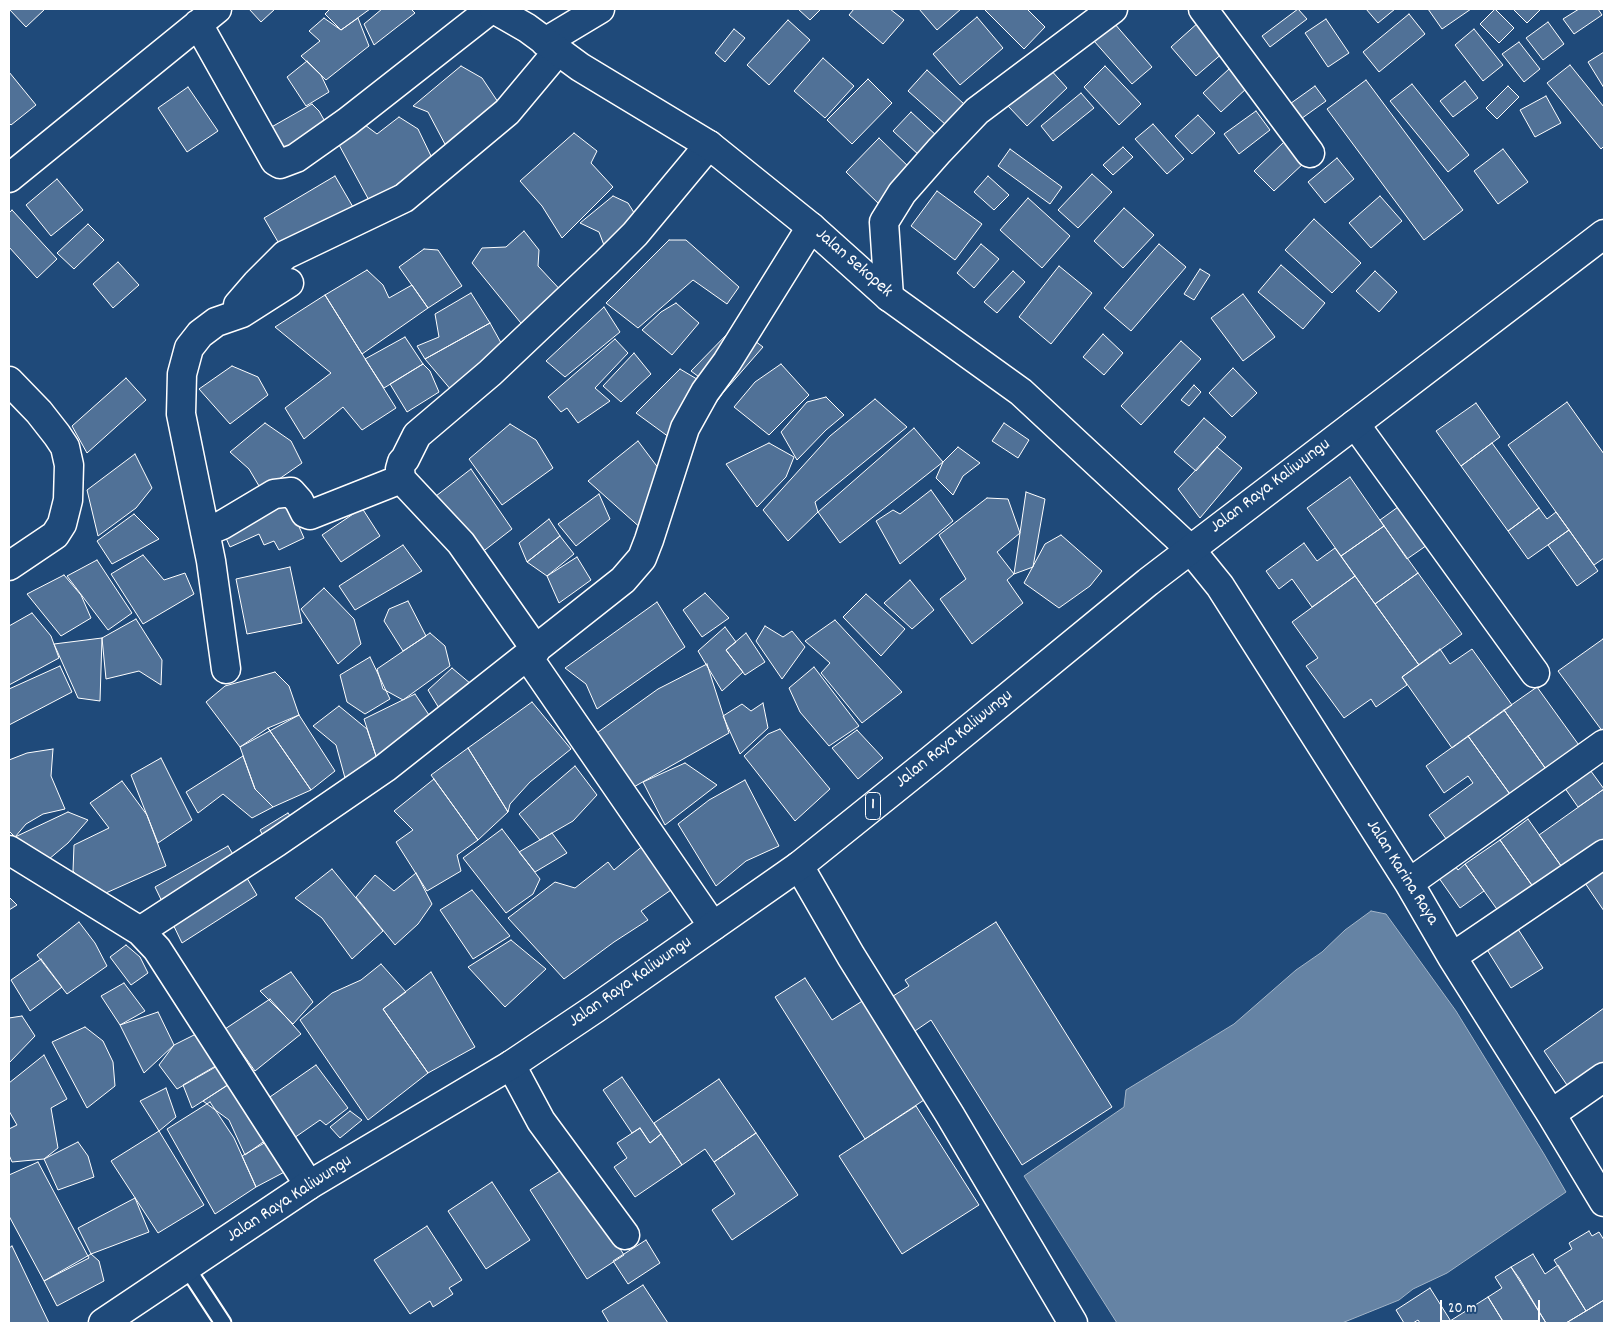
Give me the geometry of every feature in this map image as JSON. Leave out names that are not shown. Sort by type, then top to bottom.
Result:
[{"type":"street","points":[[9,178],[208,16],[275,161],[280,164],[296,158],[347,122],[493,9]]},
{"type":"street","name":"Jalan Sekopek","points":[[493,9],[527,28],[580,67],[709,145],[811,227],[889,297],[1020,392],[1190,549]]},
{"type":"street","points":[[240,308],[285,255],[404,198],[507,112],[550,46],[600,9]]},
{"type":"street","points":[[889,297],[884,222],[902,193],[977,111],[1113,9]]},
{"type":"street","points":[[1203,9],[1310,153]]},
{"type":"street","points":[[709,145],[635,234],[606,263],[490,373],[417,435],[402,462],[400,474],[401,479],[461,543],[713,926]]},
{"type":"street","points":[[140,931],[277,842],[385,768],[623,580],[642,558],[685,428],[705,392],[727,362],[811,227]]},
{"type":"street","name":"Jalan Raya Kaliwungu","points":[[104,1323],[309,1185],[511,1065],[799,866],[1190,549],[1604,234]]},
{"type":"street","points":[[226,669],[205,532],[181,414],[182,374],[189,348],[200,334],[240,308],[289,283]]},
{"type":"street","points":[[9,381],[39,412],[57,435],[65,447],[69,465],[68,500],[62,524],[55,535],[9,566]]},
{"type":"street","points":[[1355,424],[1535,673]]},
{"type":"street","points":[[205,532],[222,525],[274,494],[291,492],[306,513],[310,515],[401,479]]},
{"type":"street","name":"Jalan Karina Raya","points":[[1190,549],[1220,586],[1409,882],[1452,957],[1604,1202]]},
{"type":"street","points":[[1409,882],[1604,744]]},
{"type":"street","points":[[9,850],[140,931],[157,950],[309,1185]]},
{"type":"street","points":[[1452,957],[1604,854]]},
{"type":"street","points":[[799,866],[851,956],[955,1124],[1073,1323]]},
{"type":"street","points":[[511,1065],[541,1121],[625,1235]]},
{"type":"street","points":[[1551,1114],[1604,1076]]},
{"type":"lane","points":[[187,1268],[223,1323]]},
{"type":"water","points":[[1371,911],[1386,914],[1456,1011],[1566,1192],[1447,1273],[1413,1289],[1399,1300],[1342,1323],[1117,1323],[1024,1176],[1124,1107],[1126,1090],[1234,1024],[1296,970],[1322,952],[1345,930]]},
{"type":"building","points":[[9,9],[45,9],[26,27]]},
{"type":"building","points":[[249,9],[275,9],[261,22]]},
{"type":"building","points":[[330,9],[370,9],[341,30],[325,14]]},
{"type":"building","points":[[382,9],[411,9],[415,13],[374,45],[364,24]]},
{"type":"building","points":[[798,9],[821,9],[810,20]]},
{"type":"building","points":[[854,9],[890,9],[904,20],[883,44],[849,15]]},
{"type":"building","points":[[919,9],[961,9],[937,30]]},
{"type":"building","points":[[984,9],[1027,9],[1045,27],[1024,49]]},
{"type":"building","points":[[1298,9],[1307,19],[1270,47],[1262,36]]},
{"type":"building","points":[[1366,9],[1395,9],[1378,23]]},
{"type":"building","points":[[1428,9],[1471,9],[1442,29]]},
{"type":"building","points":[[1495,9],[1514,28],[1499,43],[1480,24]]},
{"type":"building","points":[[1513,9],[1541,9],[1527,23]]},
{"type":"building","points":[[1579,9],[1598,9],[1602,15],[1574,34],[1563,19]]},
{"type":"building","points":[[1409,14],[1425,34],[1379,72],[1363,52]]},
{"type":"building","points":[[977,17],[1003,48],[960,85],[933,54]]},
{"type":"building","points":[[324,18],[341,30],[358,18],[369,46],[326,80],[301,56],[320,41],[309,31]]},
{"type":"building","points":[[1326,19],[1349,53],[1328,67],[1305,33]]},
{"type":"building","points":[[788,20],[810,40],[769,85],[747,65]]},
{"type":"building","points":[[1199,22],[1224,52],[1196,76],[1171,47]]},
{"type":"building","points":[[1548,22],[1564,44],[1543,60],[1526,38]]},
{"type":"building","points":[[1114,23],[1152,67],[1132,84],[1094,41]]},
{"type":"building","points":[[734,29],[745,38],[725,62],[715,53]]},
{"type":"building","points":[[1474,29],[1503,65],[1483,81],[1455,45]]},
{"type":"building","points":[[1519,42],[1540,69],[1524,82],[1502,54]]},
{"type":"building","points":[[1604,52],[1604,88],[1588,62]]},
{"type":"building","points":[[823,58],[854,86],[825,118],[794,91]]},
{"type":"building","points":[[307,61],[321,75],[329,92],[306,106],[287,77]]},
{"type":"building","points":[[1570,65],[1604,107],[1604,146],[1601,149],[1547,83]]},
{"type":"building","points":[[461,66],[482,78],[498,102],[447,148],[428,112],[413,106]]},
{"type":"building","points":[[1105,66],[1141,104],[1119,125],[1084,87]]},
{"type":"building","points":[[1049,68],[1067,88],[1027,126],[1008,106]]},
{"type":"building","points":[[1229,69],[1247,88],[1221,112],[1203,93]]},
{"type":"building","points":[[927,70],[964,104],[946,125],[908,91]]},
{"type":"building","points":[[9,72],[36,105],[11,125],[9,123]]},
{"type":"building","points":[[868,79],[892,103],[852,144],[827,120]]},
{"type":"building","points":[[1366,80],[1463,210],[1424,240],[1327,109]]},
{"type":"building","points":[[1465,81],[1478,98],[1453,117],[1440,101]]},
{"type":"building","points":[[1412,84],[1469,155],[1448,172],[1390,101]]},
{"type":"building","points":[[1315,86],[1326,101],[1298,121],[1287,106]]},
{"type":"building","points":[[1508,86],[1519,97],[1497,119],[1486,108]]},
{"type":"building","points":[[188,87],[218,131],[187,152],[158,108]]},
{"type":"building","points":[[1081,93],[1094,108],[1053,141],[1041,126]]},
{"type":"building","points":[[1546,96],[1561,123],[1535,137],[1520,110]]},
{"type":"building","points":[[312,104],[319,111],[331,132],[286,158],[268,129]]},
{"type":"building","points":[[1256,111],[1270,130],[1239,154],[1224,134]]},
{"type":"building","points":[[911,112],[938,137],[920,156],[893,131]]},
{"type":"building","points":[[1198,115],[1215,133],[1192,154],[1175,136]]},
{"type":"building","points":[[399,117],[418,129],[432,158],[371,204],[338,143],[361,122],[377,134]]},
{"type":"building","points":[[1153,124],[1184,159],[1167,174],[1135,139]]},
{"type":"building","points":[[574,133],[597,151],[591,163],[613,187],[562,238],[542,206],[520,181]]},
{"type":"building","points":[[879,138],[913,171],[881,206],[846,172]]},
{"type":"building","points":[[1285,141],[1305,162],[1274,191],[1254,171]]},
{"type":"building","points":[[1123,147],[1133,157],[1113,175],[1103,165]]},
{"type":"building","points":[[1010,149],[1062,187],[1050,204],[998,166]]},
{"type":"building","points":[[1503,149],[1528,182],[1498,204],[1474,171]]},
{"type":"building","points":[[1337,158],[1354,179],[1325,203],[1308,182]]},
{"type":"building","points":[[1092,174],[1112,192],[1078,228],[1058,210]]},
{"type":"building","points":[[335,176],[353,207],[281,247],[264,218]]},
{"type":"building","points":[[988,176],[1009,195],[994,210],[974,192]]},
{"type":"building","points":[[57,179],[83,210],[51,236],[26,205]]},
{"type":"building","points":[[937,191],[982,224],[955,260],[911,226]]},
{"type":"building","points":[[613,196],[628,203],[638,219],[607,253],[599,232],[580,223]]},
{"type":"building","points":[[1380,196],[1402,221],[1371,248],[1349,223]]},
{"type":"building","points":[[1028,198],[1070,236],[1042,268],[1000,230]]},
{"type":"building","points":[[1124,208],[1154,235],[1123,268],[1094,241]]},
{"type":"building","points":[[12,210],[57,259],[37,278],[9,247],[9,213]]},
{"type":"building","points":[[1314,219],[1361,263],[1332,293],[1285,250]]},
{"type":"building","points":[[88,224],[104,240],[74,269],[57,253]]},
{"type":"building","points":[[524,231],[539,250],[538,266],[566,296],[529,333],[472,263],[482,248],[506,247]]},
{"type":"building","points":[[669,240],[686,240],[739,287],[727,304],[693,280],[638,328],[606,303]]},
{"type":"building","points":[[981,244],[999,259],[974,288],[957,273]]},
{"type":"building","points":[[1159,244],[1186,267],[1131,331],[1104,308]]},
{"type":"building","points":[[424,249],[438,250],[462,286],[428,308],[399,267]]},
{"type":"building","points":[[118,262],[139,285],[113,308],[93,284]]},
{"type":"building","points":[[1281,265],[1325,303],[1303,329],[1258,292]]},
{"type":"building","points":[[1059,266],[1092,293],[1051,344],[1019,317]]},
{"type":"building","points":[[1200,269],[1210,275],[1194,300],[1184,294]]},
{"type":"building","points":[[367,270],[383,285],[389,298],[412,285],[428,308],[362,354],[325,295]]},
{"type":"building","points":[[1013,271],[1025,282],[997,313],[984,302]]},
{"type":"building","points":[[1375,271],[1397,292],[1379,312],[1356,291]]},
{"type":"building","points":[[471,293],[490,323],[425,359],[417,346],[439,337],[435,314]]},
{"type":"building","points":[[1243,294],[1275,337],[1243,361],[1211,318]]},
{"type":"building","points":[[325,295],[396,408],[362,430],[343,407],[304,439],[285,408],[331,373],[275,327]]},
{"type":"building","points":[[676,303],[699,323],[672,355],[642,330],[661,312]]},
{"type":"building","points":[[604,307],[620,332],[565,377],[546,361]]},
{"type":"building","points":[[490,323],[505,350],[452,391],[425,359]]},
{"type":"building","points":[[735,326],[763,347],[722,394],[691,371]]},
{"type":"building","points":[[1103,334],[1123,353],[1104,375],[1083,357]]},
{"type":"building","points":[[405,337],[423,364],[384,388],[365,359]]},
{"type":"building","points":[[615,339],[628,353],[595,388],[610,401],[578,423],[567,408],[561,412],[548,397]]},
{"type":"building","points":[[1181,341],[1201,359],[1141,425],[1121,406]]},
{"type":"building","points":[[634,353],[651,374],[621,402],[603,386]]},
{"type":"building","points":[[423,364],[430,371],[439,392],[407,412],[390,384]]},
{"type":"building","points":[[781,364],[809,395],[769,435],[734,407],[755,382]]},
{"type":"building","points":[[232,366],[258,377],[268,395],[230,424],[199,389]]},
{"type":"building","points":[[1233,368],[1257,393],[1232,417],[1209,393]]},
{"type":"building","points":[[680,369],[722,394],[684,448],[636,413]]},
{"type":"building","points":[[126,378],[146,400],[87,453],[72,426]]},
{"type":"building","points":[[1194,385],[1201,392],[1189,406],[1181,400]]},
{"type":"building","points":[[826,397],[844,415],[826,430],[797,460],[781,432],[807,402]]},
{"type":"building","points":[[875,399],[907,427],[815,502],[818,512],[788,541],[763,510],[830,436]]},
{"type":"building","points":[[1567,402],[1604,454],[1604,558],[1594,565],[1508,445]]},
{"type":"building","points":[[1476,403],[1500,437],[1461,466],[1436,431]]},
{"type":"building","points":[[1204,418],[1226,437],[1196,471],[1174,452]]},
{"type":"building","points":[[265,423],[291,441],[302,463],[262,491],[249,469],[230,452]]},
{"type":"building","points":[[1004,423],[1029,440],[1018,458],[992,441]]},
{"type":"building","points":[[510,424],[536,440],[553,468],[502,505],[469,459]]},
{"type":"building","points":[[914,428],[943,462],[840,543],[818,512]]},
{"type":"building","points":[[638,441],[674,489],[643,530],[588,481]]},
{"type":"building","points":[[769,443],[794,457],[786,477],[757,507],[726,464]]},
{"type":"building","points":[[1492,443],[1539,508],[1508,531],[1461,466]]},
{"type":"building","points":[[958,447],[980,463],[963,476],[953,495],[936,478],[943,462]]},
{"type":"building","points":[[1217,447],[1242,468],[1200,518],[1178,489]]},
{"type":"building","points":[[135,454],[152,488],[136,508],[98,536],[87,490]]},
{"type":"building","points":[[471,469],[512,529],[481,553],[436,496]]},
{"type":"building","points":[[1350,477],[1384,526],[1341,556],[1307,508]]},
{"type":"building","points":[[931,490],[953,521],[900,564],[876,521],[893,510],[900,514]]},
{"type":"building","points":[[1026,492],[1045,499],[1033,567],[1014,574]]},
{"type":"building","points":[[599,494],[610,519],[576,546],[558,524]]},
{"type":"building","points":[[286,497],[304,538],[279,550],[274,541],[264,545],[259,534],[230,547],[221,527]]},
{"type":"building","points":[[987,498],[1008,499],[1020,533],[997,552],[1014,574],[1007,580],[1023,603],[972,644],[940,599],[966,579],[939,535]]},
{"type":"building","points":[[1405,502],[1433,541],[1407,559],[1380,520]]},
{"type":"building","points":[[362,508],[380,536],[341,562],[322,535]]},
{"type":"building","points":[[1539,508],[1547,519],[1556,512],[1569,530],[1528,559],[1508,531]]},
{"type":"building","points":[[134,514],[159,539],[112,564],[97,541]]},
{"type":"building","points":[[549,519],[560,536],[527,562],[519,543]]},
{"type":"building","points":[[1384,526],[1418,573],[1375,604],[1341,556]]},
{"type":"building","points":[[1569,530],[1598,571],[1577,586],[1548,545]]},
{"type":"building","points":[[1061,535],[1102,571],[1090,586],[1059,608],[1024,583],[1045,544]]},
{"type":"building","points":[[560,536],[574,554],[547,576],[527,562]]},
{"type":"building","points":[[1304,543],[1317,561],[1335,548],[1355,576],[1312,607],[1292,579],[1279,589],[1266,571]]},
{"type":"building","points":[[403,545],[422,571],[355,610],[339,586]]},
{"type":"building","points":[[143,555],[164,580],[185,573],[194,594],[143,624],[111,574]]},
{"type":"building","points":[[577,557],[591,580],[559,603],[547,576]]},
{"type":"building","points":[[97,560],[132,613],[108,630],[67,576]]},
{"type":"building","points":[[290,567],[302,623],[247,634],[236,579]]},
{"type":"building","points":[[1418,573],[1462,634],[1419,665],[1375,604]]},
{"type":"building","points":[[64,575],[81,595],[91,618],[61,636],[27,594]]},
{"type":"building","points":[[1355,576],[1419,665],[1402,677],[1407,685],[1376,707],[1371,699],[1344,718],[1306,666],[1318,658],[1292,622]]},
{"type":"building","points":[[910,580],[934,610],[912,629],[884,603]]},
{"type":"building","points":[[324,588],[354,619],[361,644],[338,664],[301,609]]},
{"type":"building","points":[[705,593],[729,618],[702,637],[683,610]]},
{"type":"building","points":[[866,594],[905,629],[881,656],[843,617]]},
{"type":"building","points":[[408,601],[426,636],[403,651],[384,621],[389,609]]},
{"type":"building","points":[[657,602],[685,647],[597,709],[586,684],[565,668]]},
{"type":"building","points":[[32,613],[51,636],[59,658],[9,685],[9,626]]},
{"type":"building","points":[[136,619],[162,660],[161,685],[139,671],[106,679],[102,638]]},
{"type":"building","points":[[835,620],[902,692],[862,723],[821,673],[830,663],[805,641]]},
{"type":"building","points":[[765,626],[783,637],[792,631],[805,647],[782,679],[756,641]]},
{"type":"building","points":[[725,627],[736,642],[726,650],[743,672],[722,691],[698,651]]},
{"type":"building","points":[[430,633],[445,646],[450,666],[403,700],[383,689],[377,669]]},
{"type":"building","points":[[746,633],[765,662],[745,675],[726,650]]},
{"type":"building","points":[[102,638],[100,701],[78,698],[54,644]]},
{"type":"building","points":[[1603,639],[1604,731],[1603,732],[1558,671]]},
{"type":"building","points":[[1440,649],[1450,664],[1472,649],[1512,705],[1452,748],[1402,677]]},
{"type":"building","points":[[370,657],[390,699],[365,714],[347,702],[340,675]]},
{"type":"building","points":[[707,664],[729,733],[632,788],[594,735],[658,689]]},
{"type":"building","points":[[60,666],[72,692],[9,725],[9,689]]},
{"type":"building","points":[[814,667],[859,726],[829,746],[800,712],[789,688]]},
{"type":"building","points":[[452,668],[471,684],[451,728],[428,690]]},
{"type":"building","points":[[275,672],[289,686],[299,715],[240,747],[206,702],[225,686]]},
{"type":"building","points":[[1537,687],[1581,748],[1548,772],[1504,710]]},
{"type":"building","points":[[415,694],[435,724],[378,762],[364,719]]},
{"type":"building","points":[[532,702],[571,749],[530,782],[510,804],[508,812],[468,748]]},
{"type":"building","points":[[763,703],[768,728],[740,754],[723,716],[742,704],[751,711]]},
{"type":"building","points":[[339,706],[367,729],[378,762],[345,778],[336,745],[313,726]]},
{"type":"building","points":[[1504,710],[1548,772],[1512,797],[1468,736]]},
{"type":"building","points":[[299,715],[335,771],[311,790],[268,728]]},
{"type":"building","points":[[268,728],[311,790],[273,807],[255,789],[240,747]]},
{"type":"building","points":[[780,729],[830,789],[795,821],[744,756],[768,734]]},
{"type":"building","points":[[857,730],[883,758],[858,779],[832,748]]},
{"type":"building","points":[[1468,736],[1512,797],[1449,843],[1429,815],[1473,783],[1468,776],[1444,793],[1426,766]]},
{"type":"building","points":[[468,748],[508,812],[478,840],[431,775]]},
{"type":"building","points":[[53,749],[51,776],[65,809],[43,814],[26,824],[15,837],[9,831],[9,760],[27,753]]},
{"type":"building","points":[[243,756],[255,789],[273,807],[252,818],[223,794],[198,813],[186,792]]},
{"type":"building","points":[[161,758],[192,820],[158,843],[131,775]]},
{"type":"building","points":[[685,763],[717,785],[665,825],[643,782]]},
{"type":"building","points":[[1585,763],[1604,789],[1578,807],[1560,781]]},
{"type":"building","points":[[575,766],[597,795],[573,821],[540,840],[519,814]]},
{"type":"building","points":[[434,779],[478,840],[457,855],[461,871],[427,891],[396,842],[413,830],[394,811]]},
{"type":"building","points":[[745,780],[779,846],[746,861],[716,886],[678,824],[709,800]]},
{"type":"building","points":[[122,781],[147,815],[166,866],[97,897],[73,871],[74,845],[109,828],[90,803]]},
{"type":"building","points":[[1604,789],[1604,841],[1564,870],[1539,835]]},
{"type":"building","points":[[68,812],[88,820],[68,843],[42,865],[15,837]]},
{"type":"building","points":[[288,813],[304,834],[274,856],[260,830]]},
{"type":"building","points":[[1528,819],[1564,870],[1536,891],[1500,840]]},
{"type":"building","points":[[502,829],[540,879],[533,894],[506,913],[463,858]]},
{"type":"building","points":[[552,833],[567,853],[535,872],[519,852]]},
{"type":"building","points":[[1500,840],[1536,891],[1501,915],[1465,864]]},
{"type":"building","points":[[645,844],[671,890],[641,911],[648,920],[614,942],[564,979],[508,918],[555,882],[575,888],[608,862],[614,870]]},
{"type":"building","points":[[228,846],[257,895],[182,943],[155,887]]},
{"type":"building","points":[[1451,860],[1458,870],[1465,864],[1484,891],[1460,908],[1434,871]]},
{"type":"building","points":[[332,869],[383,931],[352,959],[322,918],[295,898]]},
{"type":"building","points":[[1604,870],[1604,911],[1585,883]]},
{"type":"building","points":[[416,873],[432,904],[418,924],[395,945],[356,897],[375,875],[394,891]]},
{"type":"building","points":[[472,890],[510,936],[473,959],[440,910]]},
{"type":"building","points":[[9,897],[17,905],[9,910]]},
{"type":"building","points":[[79,922],[95,943],[107,966],[67,994],[37,955]]},
{"type":"building","points":[[996,922],[1112,1107],[1022,1165],[931,1020],[912,1033],[890,998],[909,986],[905,980]]},
{"type":"building","points":[[1518,929],[1543,968],[1511,988],[1486,948]]},
{"type":"building","points":[[511,940],[546,969],[505,1007],[468,967]]},
{"type":"building","points":[[126,945],[140,957],[148,973],[131,985],[110,957]]},
{"type":"building","points":[[41,959],[62,987],[30,1011],[11,980]]},
{"type":"building","points":[[381,964],[406,992],[383,1009],[428,1073],[368,1120],[300,1020],[332,993],[361,980]]},
{"type":"building","points":[[291,972],[313,1002],[293,1024],[260,991]]},
{"type":"building","points":[[431,972],[475,1047],[428,1073],[383,1009]]},
{"type":"building","points":[[805,978],[832,1020],[864,1000],[927,1098],[865,1139],[775,997]]},
{"type":"building","points":[[124,983],[145,1011],[120,1025],[101,996]]},
{"type":"building","points":[[270,999],[301,1034],[255,1071],[225,1029]]},
{"type":"building","points":[[1604,1008],[1604,1064],[1569,1088],[1544,1051]]},
{"type":"building","points":[[158,1012],[174,1045],[144,1073],[120,1025]]},
{"type":"building","points":[[22,1016],[35,1036],[9,1063],[9,1018]]},
{"type":"building","points":[[216,1024],[233,1057],[177,1089],[159,1065],[174,1045]]},
{"type":"building","points":[[85,1027],[103,1041],[113,1062],[115,1086],[87,1108],[52,1042]]},
{"type":"building","points":[[44,1055],[67,1099],[51,1108],[58,1148],[44,1159],[12,1162],[9,1155],[9,1129],[17,1125],[9,1111],[9,1083]]},
{"type":"building","points":[[219,1064],[228,1085],[192,1108],[183,1085]]},
{"type":"building","points":[[316,1065],[348,1108],[326,1125],[320,1120],[294,1138],[267,1099]]},
{"type":"building","points":[[622,1077],[661,1134],[650,1143],[640,1128],[632,1133],[603,1090]]},
{"type":"building","points":[[719,1079],[756,1133],[714,1162],[705,1149],[682,1165],[654,1123]]},
{"type":"building","points":[[235,1080],[280,1130],[245,1155],[229,1120],[203,1101]]},
{"type":"building","points":[[166,1088],[176,1117],[159,1131],[140,1101]]},
{"type":"building","points":[[210,1102],[234,1138],[256,1187],[215,1214],[167,1129]]},
{"type":"building","points":[[916,1106],[979,1205],[902,1254],[839,1156]]},
{"type":"building","points":[[350,1111],[362,1120],[340,1138],[330,1127]]},
{"type":"building","points":[[640,1128],[650,1143],[661,1134],[682,1165],[635,1197],[614,1167],[627,1158],[617,1143]]},
{"type":"building","points":[[159,1131],[204,1205],[158,1233],[111,1161]]},
{"type":"building","points":[[756,1133],[798,1195],[732,1240],[712,1210],[735,1194],[714,1162]]},
{"type":"building","points":[[273,1138],[292,1168],[256,1187],[242,1156]]},
{"type":"building","points":[[78,1142],[88,1156],[94,1177],[58,1190],[44,1159]]},
{"type":"building","points":[[38,1162],[89,1258],[44,1281],[9,1216],[9,1175]]},
{"type":"building","points":[[568,1166],[624,1255],[587,1279],[530,1190]]},
{"type":"building","points":[[492,1182],[530,1240],[486,1269],[448,1211]]},
{"type":"building","points":[[135,1198],[149,1232],[91,1254],[78,1228]]},
{"type":"building","points":[[427,1226],[462,1280],[449,1288],[453,1294],[433,1307],[430,1301],[410,1314],[374,1260]]},
{"type":"building","points":[[1589,1231],[1592,1236],[1599,1232],[1604,1240],[1604,1300],[1586,1311],[1554,1260],[1572,1249],[1569,1243]]},
{"type":"building","points":[[646,1240],[660,1263],[628,1284],[613,1261]]},
{"type":"building","points":[[12,1246],[49,1323],[9,1323],[9,1248]]},
{"type":"building","points":[[91,1254],[99,1261],[104,1281],[57,1306],[44,1281]]},
{"type":"building","points":[[1533,1254],[1545,1274],[1558,1265],[1586,1311],[1566,1323],[1546,1323],[1511,1267]]},
{"type":"building","points":[[1511,1267],[1546,1323],[1504,1323],[1488,1297],[1502,1288],[1495,1277]]},
{"type":"building","points":[[643,1285],[668,1323],[609,1323],[602,1311]]},
{"type":"building","points":[[1430,1288],[1452,1323],[1420,1323],[1418,1320],[1413,1323],[1404,1323],[1396,1310]]},
{"type":"building","points":[[1488,1297],[1504,1323],[1452,1323],[1450,1321]]},
{"type":"building","points":[[1604,1300],[1604,1323],[1566,1323],[1586,1311]]}]
